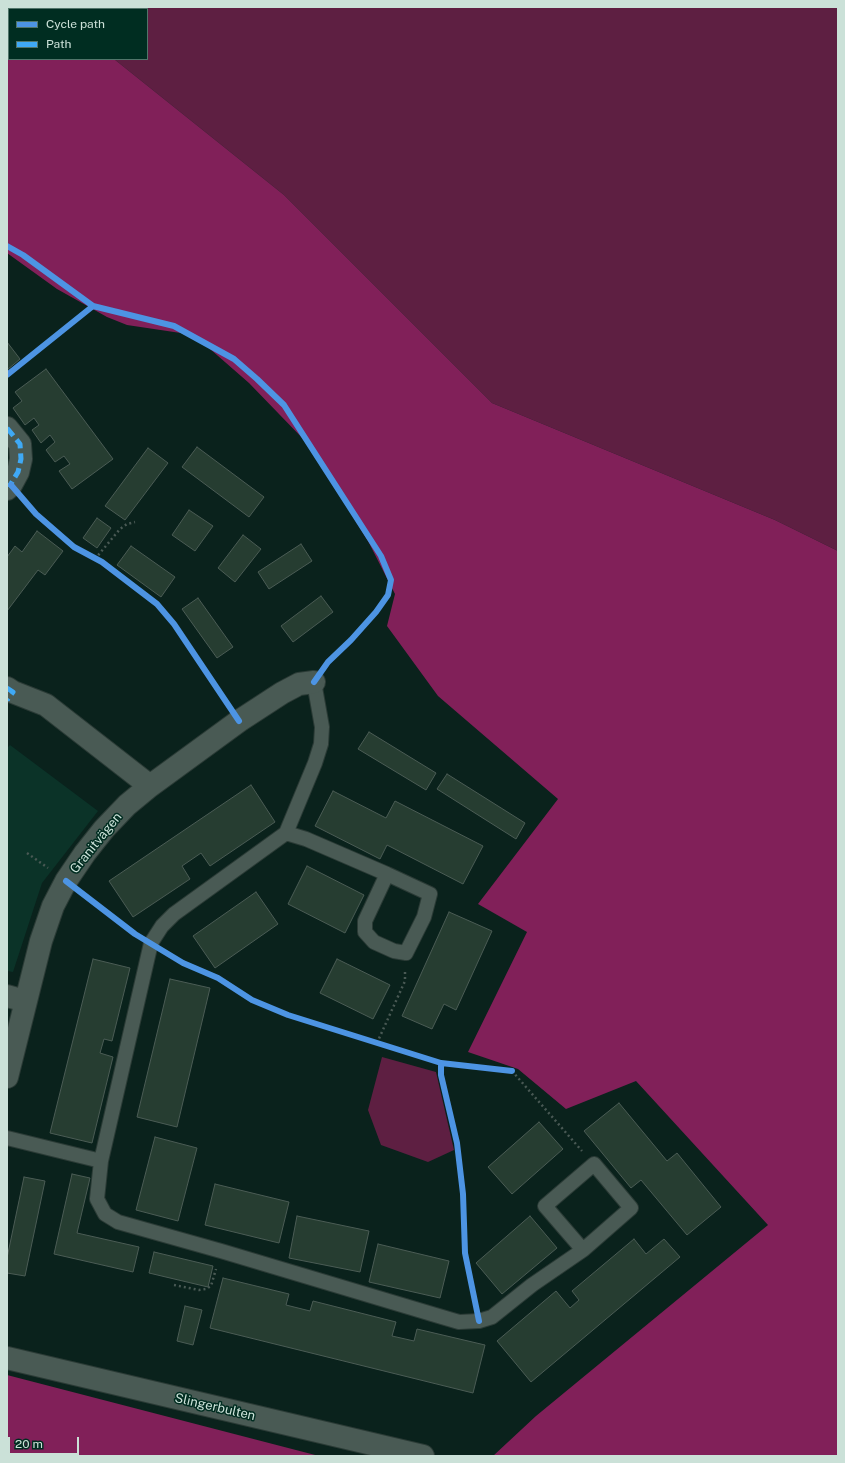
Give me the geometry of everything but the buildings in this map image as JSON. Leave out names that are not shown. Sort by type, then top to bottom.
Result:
[{"type":"street","points":[[7,428],[20,444],[21,459],[18,472],[7,489]]},
{"type":"street","name":"Granitvägen","points":[[7,1077],[16,999],[41,941],[53,906],[66,880],[104,829],[150,786],[239,721],[282,693],[299,684],[314,682]]},
{"type":"street","points":[[10,690],[46,705],[150,786]]},
{"type":"street","name":"Slingerbulten","points":[[7,1358],[423,1456]]},
{"type":"lane","points":[[314,682],[322,727],[321,744],[315,763],[286,832],[174,914],[162,926],[151,943],[101,1161],[97,1199],[105,1214],[118,1222],[459,1322],[479,1321],[492,1317],[532,1286],[583,1250],[631,1208],[594,1164],[545,1206],[583,1250]]},
{"type":"lane","points":[[286,832],[306,839],[387,874],[430,894],[424,917],[406,953],[394,952],[374,942],[365,932],[365,921],[387,874]]},
{"type":"lane","points":[[7,1138],[101,1161]]},
{"type":"path","points":[[95,559],[120,529],[127,524],[135,522]]},
{"type":"path","points":[[377,1043],[405,981],[404,967],[406,953]]},
{"type":"path","points":[[512,1071],[594,1164]]},
{"type":"path","points":[[174,1285],[199,1290],[206,1289],[211,1286],[221,1251]]},
{"type":"shaded area","points":[[7,7],[49,7],[50,8],[8,8],[8,60],[115,60],[284,195],[492,403],[775,520],[838,551],[838,1456],[493,1456],[536,1416],[768,1225],[636,1081],[566,1109],[518,1069],[468,1052],[527,932],[478,904],[558,799],[438,696],[387,626],[395,594],[368,541],[309,445],[249,383],[194,335],[127,325],[107,317],[57,289],[7,253]]},
{"type":"shaded area","points":[[49,7],[838,7],[838,551],[775,520],[492,403],[284,195],[115,60],[148,60],[148,8]]},
{"type":"shaded area","points":[[10,745],[98,811],[42,883],[13,972],[7,971],[7,748]]},
{"type":"shaded area","points":[[382,1057],[436,1072],[454,1150],[428,1162],[381,1145],[368,1110]]},
{"type":"shaded area","points":[[7,1375],[319,1456],[7,1456]]},
{"type":"marked path","points":[[7,428],[20,444],[21,459],[18,472],[9,487]]},
{"type":"marked path","points":[[7,688],[13,692],[7,700]]},
{"type":"cycle path","points":[[7,246],[23,255],[93,306],[174,326],[234,359],[284,405],[381,556],[391,580],[388,595],[376,612],[351,640],[328,662],[314,682]]},
{"type":"cycle path","points":[[7,375],[93,306]]},
{"type":"cycle path","points":[[11,485],[36,514],[74,547],[102,562],[157,604],[174,624],[239,721]]},
{"type":"cycle path","points":[[66,881],[135,934],[183,963],[218,978],[252,1000],[288,1015],[441,1063],[512,1071]]},
{"type":"cycle path","points":[[441,1063],[441,1075],[457,1143],[463,1194],[465,1253],[479,1321]]}]
